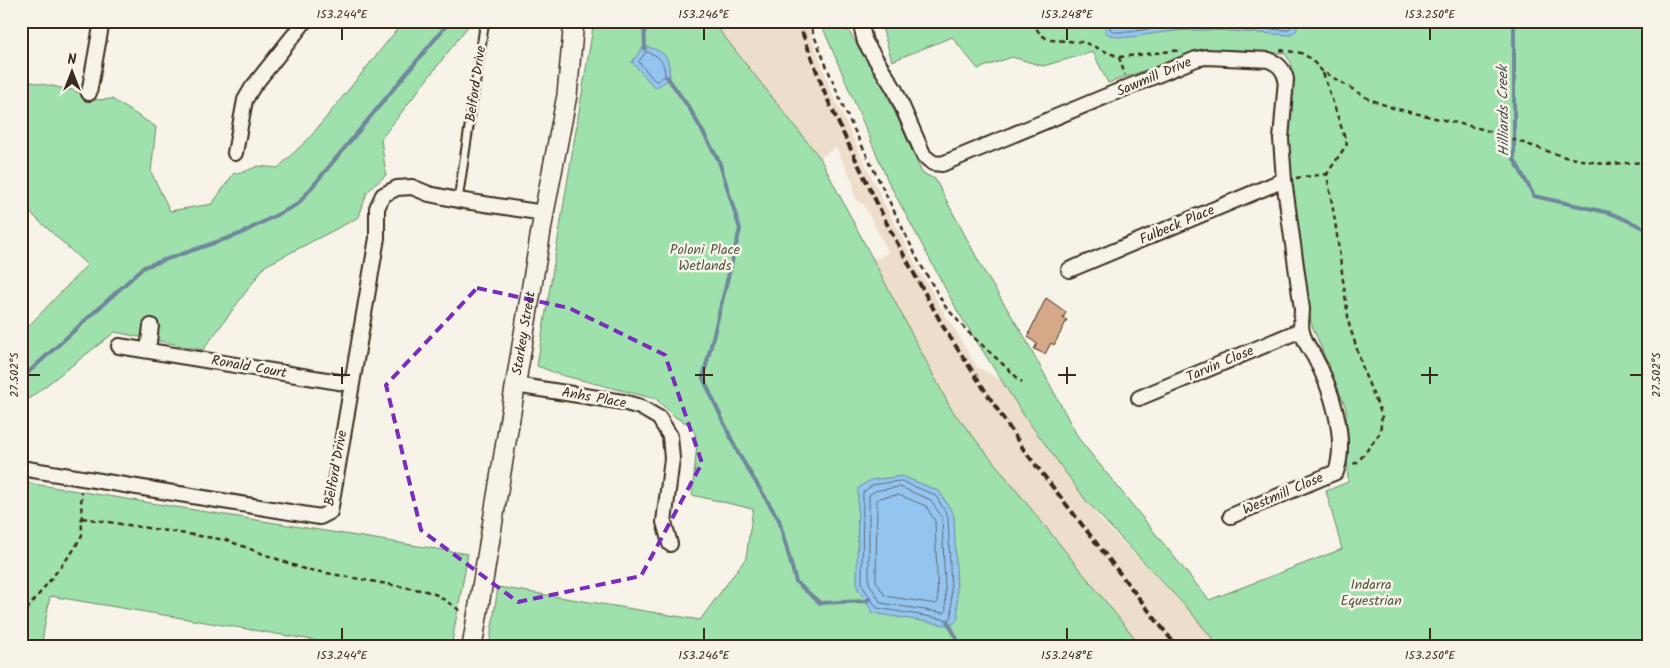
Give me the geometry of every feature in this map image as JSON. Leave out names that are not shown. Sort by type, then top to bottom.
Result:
[{"type":"street","points":[[89,94],[102,21]]},
{"type":"street","points":[[235,153],[245,100],[252,88],[305,21]]},
{"type":"street","name":"Starkey Street","points":[[472,647],[544,213],[567,95],[574,21]]},
{"type":"street","name":"Sawmill Drive","points":[[860,21],[865,42],[895,90],[924,156],[933,163],[942,164],[1201,58],[1269,60],[1284,70],[1286,79],[1280,139],[1302,309],[1301,330],[1336,410],[1340,454],[1336,472]]},
{"type":"street","name":"Fulbeck Place","points":[[1069,270],[1284,180]]},
{"type":"street","name":"Belford Drive","points":[[21,468],[320,516],[330,512],[377,238],[377,208],[383,195],[397,188],[412,187],[429,194],[458,200],[544,213]]},
{"type":"street","points":[[148,350],[151,326]]},
{"type":"street","name":"Tarvin Close","points":[[1139,398],[1301,330]]},
{"type":"street","name":"Ronald Court","points":[[119,346],[351,384]]},
{"type":"street","name":"Anhs Place","points":[[515,385],[623,402],[640,407],[658,418],[670,436],[672,458],[664,522],[670,544]]},
{"type":"street","name":"Westmill Close","points":[[1231,516],[1336,472]]},
{"type":"lane","name":"Belford Drive","points":[[458,200],[484,27]]},
{"type":"path","points":[[808,21],[845,111],[919,262],[951,312],[968,332],[1022,382]]},
{"type":"path","points":[[1032,21],[1040,35],[1045,38],[1083,42],[1119,58],[1182,50]]},
{"type":"path","points":[[1280,50],[1296,52],[1310,58],[1322,71],[1369,99],[1415,113],[1482,129],[1565,157],[1604,164],[1649,162]]},
{"type":"path","points":[[1119,58],[1129,87]]},
{"type":"path","points":[[1322,71],[1347,144],[1327,174],[1349,324],[1365,375],[1382,415],[1380,432],[1358,462],[1336,472]]},
{"type":"path","points":[[1284,180],[1327,174]]},
{"type":"path","points":[[21,617],[74,551],[82,535],[80,477]]},
{"type":"path","points":[[82,518],[226,540],[304,569],[426,591],[436,595],[461,612]]},
{"type":"highlighted area","points":[[477,288],[569,308],[665,355],[702,463],[641,576],[518,602],[421,530],[386,385]]},
{"type":"shaded area","points":[[712,21],[806,21],[833,96],[885,205],[920,272],[977,367],[1006,383],[1039,438],[1097,516],[1190,611],[1219,647],[1142,647],[1110,608],[951,409],[872,257],[878,259],[888,252],[864,205],[855,197],[854,185],[836,147],[820,158]]},
{"type":"green space","points":[[404,21],[472,21],[381,139],[386,175],[367,192],[359,217],[265,266],[203,350],[115,332],[21,405],[21,334],[87,265],[21,204],[21,80],[72,90],[93,100],[112,99],[156,127],[151,172],[170,211],[212,204],[234,173],[244,172],[258,166],[278,168],[311,136]]},
{"type":"green space","name":"Poloni Place Wetlands","points":[[594,21],[712,21],[820,158],[951,409],[1142,647],[489,647],[498,587],[700,620],[746,558],[753,509],[692,495],[697,444],[695,433],[690,425],[675,417],[656,399],[561,375],[537,366]]},
{"type":"green space","name":"Indarra Equestrian","points":[[820,21],[847,21],[848,30],[884,88],[922,173],[935,179],[985,273],[1024,336],[1079,439],[1209,600],[1342,549],[1326,491],[1348,482],[1346,408],[1311,323],[1287,143],[1294,93],[1291,62],[1284,53],[1201,51],[1108,83],[1093,52],[1043,66],[1012,57],[978,69],[952,37],[892,61],[880,21],[1649,21],[1649,647],[1219,647],[1190,611],[1087,502],[1023,414],[958,312],[888,181]]},
{"type":"green space","points":[[21,482],[468,554],[451,647],[354,647],[50,596],[41,647],[21,647]]},
{"type":"water","points":[[1105,21],[1297,21],[1297,30],[1290,35],[1191,30],[1117,37],[1105,32]]},
{"type":"water","points":[[644,46],[662,53],[669,65],[670,79],[655,88],[632,62]]},
{"type":"water","points":[[902,476],[939,491],[954,515],[958,619],[951,626],[873,613],[857,587],[858,488],[871,480]]},
{"type":"building","points":[[1046,298],[1066,312],[1063,318],[1067,320],[1054,345],[1051,343],[1045,354],[1034,349],[1037,344],[1028,337]]},
{"type":"waterway","points":[[21,379],[144,267],[240,234],[298,204],[450,21]]},
{"type":"waterway","points":[[644,21],[645,49]]},
{"type":"waterway","name":"Hilliards Creek","points":[[1514,21],[1514,159],[1534,196],[1610,213],[1649,230]]},
{"type":"waterway","points":[[667,77],[690,109],[719,161],[740,229],[703,378],[738,453],[779,520],[796,582],[820,603],[866,601],[869,599]]},
{"type":"waterway","points":[[948,622],[961,647]]},
{"type":"railway","points":[[798,21],[826,96],[844,135],[889,228],[944,328],[1024,450],[1177,647]]}]
